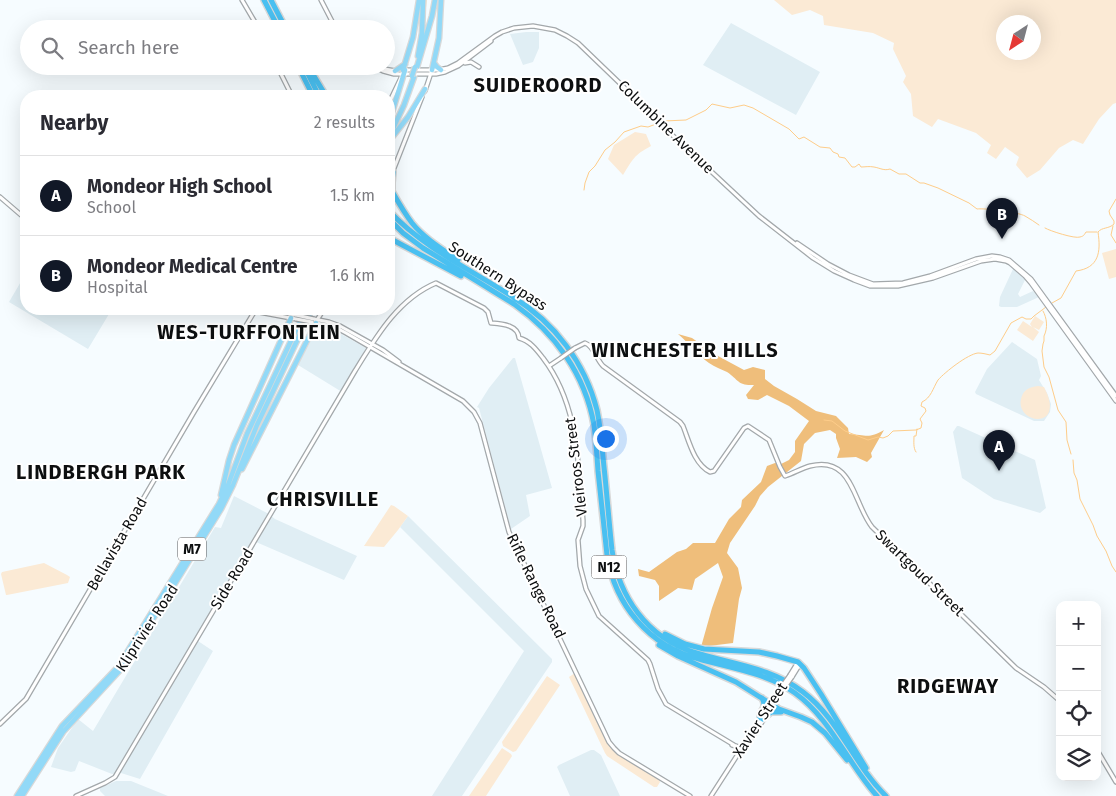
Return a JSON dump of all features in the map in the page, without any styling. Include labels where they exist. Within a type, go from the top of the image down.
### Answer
[{"type":"highway","points":[[264,0],[274,20]]},
{"type":"highway","points":[[271,0],[281,20]]},
{"type":"highway","points":[[300,75],[309,90]]},
{"type":"highway","points":[[310,75],[317,90]]},
{"type":"highway","points":[[312,75],[322,90]]},
{"type":"highway","points":[[395,197],[406,216],[422,233],[493,285]]},
{"type":"highway","name":"Southern Bypass","points":[[395,217],[427,245],[531,309],[549,325],[570,351],[586,379],[595,403],[600,428],[615,568],[625,595],[645,622],[659,634],[683,648],[769,673],[796,686],[824,712],[868,776],[888,796]]},
{"type":"highway","name":"Southern Bypass","points":[[395,225],[423,248],[514,304],[541,326],[562,350],[579,378],[589,405],[594,425],[606,555],[616,589],[632,614],[651,634],[675,650],[692,657],[764,677],[783,685],[794,693],[818,714],[877,796]]},
{"type":"highway","points":[[395,241],[482,285]]},
{"type":"highway","points":[[632,614],[637,625],[666,650],[732,680],[779,709],[809,720],[822,730],[865,781]]},
{"type":"highway","points":[[645,622],[674,639],[699,648],[760,652],[799,663],[821,694],[871,775],[888,796]]},
{"type":"highway","points":[[761,698],[764,705],[760,716],[761,719]]},
{"type":"highway","points":[[761,719],[774,711],[796,715]]},
{"type":"main road","points":[[395,102],[414,31],[418,0]]},
{"type":"main road","points":[[417,68],[423,0]]},
{"type":"main road","points":[[395,118],[417,68],[435,0]]},
{"type":"main road","points":[[432,72],[440,34],[441,0]]},
{"type":"main road","points":[[395,71],[406,63]]},
{"type":"main road","points":[[434,63],[441,70]]},
{"type":"main road","points":[[395,124],[404,105],[413,76]]},
{"type":"main road","points":[[395,134],[408,118],[425,89]]},
{"type":"main road","name":"Kliprivier Road","points":[[17,796],[62,726],[118,667],[219,504],[226,491],[247,434],[303,315]]},
{"type":"main road","name":"Kliprivier Road","points":[[22,796],[63,732],[123,667],[221,509],[233,485],[257,425],[309,315]]},
{"type":"main road","points":[[219,504],[234,445],[287,326],[294,317]]},
{"type":"main road","points":[[233,485],[315,321]]},
{"type":"street","points":[[244,0],[254,20]]},
{"type":"street","points":[[321,0],[331,20]]},
{"type":"street","name":"Columbine Avenue","points":[[404,72],[413,76],[448,68],[502,32],[520,27],[536,26],[558,31],[574,40],[759,216],[820,262],[873,284],[903,283],[954,269],[985,257],[1007,259],[1015,264],[1028,275],[1115,398]]},
{"type":"street","name":"Columbine Avenue","points":[[404,72],[417,68],[432,72],[445,72],[454,69],[504,32]]},
{"type":"street","points":[[462,64],[469,62],[479,67]]},
{"type":"street","points":[[395,72],[404,72],[395,91]]},
{"type":"street","points":[[395,167],[432,72]]},
{"type":"street","points":[[395,74],[398,78],[398,85]]},
{"type":"street","points":[[282,75],[289,90]]},
{"type":"street","points":[[0,197],[20,214]]},
{"type":"street","name":"Side Road","points":[[395,314],[420,290],[436,283],[484,308],[488,312],[491,323]]},
{"type":"street","name":"Bellavista Road","points":[[0,724],[26,699],[252,315]]},
{"type":"street","points":[[278,315],[294,317]]},
{"type":"street","points":[[286,315],[315,321],[320,315]]},
{"type":"street","points":[[323,315],[325,321]]},
{"type":"street","name":"Side Road","points":[[76,796],[115,777],[371,345],[384,325],[394,315]]},
{"type":"street","points":[[282,316],[286,318],[287,326]]},
{"type":"street","name":"Rifle Range Road","points":[[315,321],[325,321],[340,326],[360,339]]},
{"type":"street","name":"Rifle Range Road","points":[[315,321],[335,327],[371,345],[404,367],[463,401],[478,417],[511,535],[611,744],[619,753],[690,796]]},
{"type":"street","name":"Vleiroos Street","points":[[491,323],[510,326],[533,346],[549,366],[563,393],[573,426],[583,523],[578,540],[580,566],[584,582],[600,617],[648,660],[666,704],[742,750]]},
{"type":"street","name":"Swartgoud Street","points":[[549,366],[585,343],[590,346],[598,362],[680,422],[696,457],[710,472],[714,470],[744,428],[748,426],[769,440],[785,476],[809,466],[818,465],[832,466],[841,470],[848,478],[872,527],[1016,668],[1056,698]]},
{"type":"street","name":"Xavier Street","points":[[742,750],[799,663]]},
{"type":"street","name":"Xavier Street","points":[[712,796],[761,719]]},
{"type":"street","points":[[732,745],[740,746],[745,743]]},
{"type":"street","points":[[1101,757],[1116,782]]},
{"type":"shaded area","points":[[774,0],[1116,0],[1116,103],[1099,119],[1083,144],[1073,140],[1059,148],[1040,170],[1027,178],[1016,165],[1019,157],[1005,147],[996,159],[987,153],[991,145],[976,133],[938,119],[932,127],[913,116],[911,94],[903,82],[906,76],[893,49],[894,43],[873,33],[824,25],[823,16],[810,10],[792,15]]},
{"type":"shaded area","points":[[731,23],[820,72],[796,115],[703,65]]},
{"type":"shaded area","points":[[539,32],[539,48],[533,62],[523,65],[510,34]]},
{"type":"shaded area","points":[[635,132],[646,134],[651,146],[634,158],[623,175],[608,159],[614,145]]},
{"type":"shaded area","points":[[1116,249],[1116,277],[1109,279],[1102,253]]},
{"type":"shaded area","points":[[1013,269],[1025,280],[1018,294],[1020,297],[1033,291],[1039,297],[1017,307],[1001,307],[999,306],[1000,297]]},
{"type":"shaded area","points":[[20,283],[20,309],[9,302]]},
{"type":"shaded area","points":[[31,315],[108,315],[88,349]]},
{"type":"shaded area","points":[[1035,316],[1044,322],[1039,330],[1033,327],[1039,332],[1033,341],[1017,330],[1023,321],[1032,327],[1030,324]]},
{"type":"shaded area","points":[[320,329],[332,330],[366,348],[342,392],[298,365],[316,331]]},
{"type":"shaded area","points":[[678,334],[692,338],[718,356],[744,370],[753,367],[765,370],[765,379],[774,386],[816,411],[836,416],[848,428],[849,434],[864,436],[884,430],[871,453],[872,457],[867,462],[856,457],[837,458],[840,449],[836,434],[830,430],[815,433],[804,444],[801,461],[768,487],[760,496],[730,543],[727,553],[738,568],[742,588],[733,643],[701,647],[723,577],[718,563],[695,579],[692,590],[678,588],[659,601],[659,586],[655,580],[639,576],[638,569],[649,572],[693,543],[715,543],[729,519],[741,507],[742,500],[761,482],[767,466],[775,463],[781,464],[789,460],[795,452],[795,441],[809,421],[789,406],[767,395],[758,400],[748,399],[746,395],[754,385],[742,383],[727,372],[709,363]]},
{"type":"shaded area","points":[[1012,342],[1037,359],[1041,376],[1039,380],[1051,404],[1050,412],[1044,421],[1034,421],[975,392],[987,369]]},
{"type":"shaded area","points":[[513,358],[515,358],[552,488],[526,495],[530,516],[511,529],[479,408],[477,407],[489,388]]},
{"type":"shaded area","points":[[1038,386],[1044,387],[1049,401],[1049,411],[1045,417],[1039,419],[1025,414],[1021,407],[1021,399],[1025,391]]},
{"type":"shaded area","points":[[957,426],[1035,460],[1046,508],[1040,513],[994,499],[962,478],[953,432]]},
{"type":"shaded area","points":[[234,496],[275,519],[357,556],[344,580],[256,542],[198,641],[213,651],[140,779],[121,773],[112,774],[79,761],[75,771],[71,772],[51,767],[58,748],[78,719],[93,731],[215,527],[221,528]]},
{"type":"shaded area","points":[[391,505],[408,516],[384,547],[364,546]]},
{"type":"shaded area","points":[[408,516],[552,659],[552,662],[462,796],[432,796],[524,651],[400,527]]},
{"type":"shaded area","points":[[44,563],[70,577],[68,583],[6,595],[2,572]]},
{"type":"shaded area","points":[[575,673],[611,748],[659,779],[660,782],[657,787],[654,787],[607,756],[569,677]]},
{"type":"shaded area","points":[[547,676],[560,685],[516,751],[513,752],[503,746],[502,742]]},
{"type":"shaded area","points":[[502,748],[512,756],[486,796],[469,796]]},
{"type":"shaded area","points":[[591,750],[601,755],[620,796],[570,796],[557,767]]},
{"type":"shaded area","points":[[116,781],[131,781],[168,796],[105,796],[100,791],[100,788]]},
{"type":"waterway","points":[[424,32],[426,0]]},
{"type":"waterway","points":[[584,190],[589,172],[605,150],[624,132],[641,126],[648,127],[664,121],[686,120],[706,110],[712,104],[730,108],[744,105],[753,108],[789,129],[799,139],[804,137],[820,147],[830,148],[839,157],[845,158],[852,167],[859,164],[861,167],[890,169],[899,174],[906,174],[920,183],[938,188],[977,209],[1025,216],[1039,225]]},
{"type":"waterway","points":[[1052,303],[1061,298],[1076,271],[1094,263],[1099,246],[1098,232],[1114,224],[1109,211],[1116,199]]},
{"type":"waterway","points":[[1113,226],[1111,235],[1116,243]]},
{"type":"waterway","points":[[1045,228],[1077,237],[1083,236],[1086,232],[1097,232]]},
{"type":"waterway","points":[[824,420],[832,421],[845,431],[868,440],[878,437],[883,438],[893,431],[921,428],[922,423],[920,419],[926,411],[921,406],[922,402],[930,395],[941,377],[957,364],[974,354],[990,355],[995,351],[1011,323],[1022,317],[1031,319],[1046,307]]},
{"type":"waterway","points":[[1043,311],[1046,323],[1042,351],[1044,367],[1049,377],[1058,410],[1066,422],[1067,440],[1071,454]]},
{"type":"waterway","points":[[916,452],[914,436],[916,436],[917,429]]},
{"type":"waterway","points":[[1073,460],[1080,499],[1116,572]]},
{"type":"place","name":"Mondeor Medical Centre","points":[[1002,239]]},
{"type":"place","name":"Mondeor High School","points":[[999,471]]},
{"type":"district","name":"SUIDEROORD","points":[[538,85]]},
{"type":"district","name":"WES-TURFFONTEIN","points":[[249,332]]},
{"type":"district","name":"WINCHESTER HILLS","points":[[685,350]]},
{"type":"district","name":"LINDBERGH PARK","points":[[101,472]]},
{"type":"district","name":"CHRISVILLE","points":[[323,499]]},
{"type":"district","name":"RIDGEWAY","points":[[948,686]]}]
